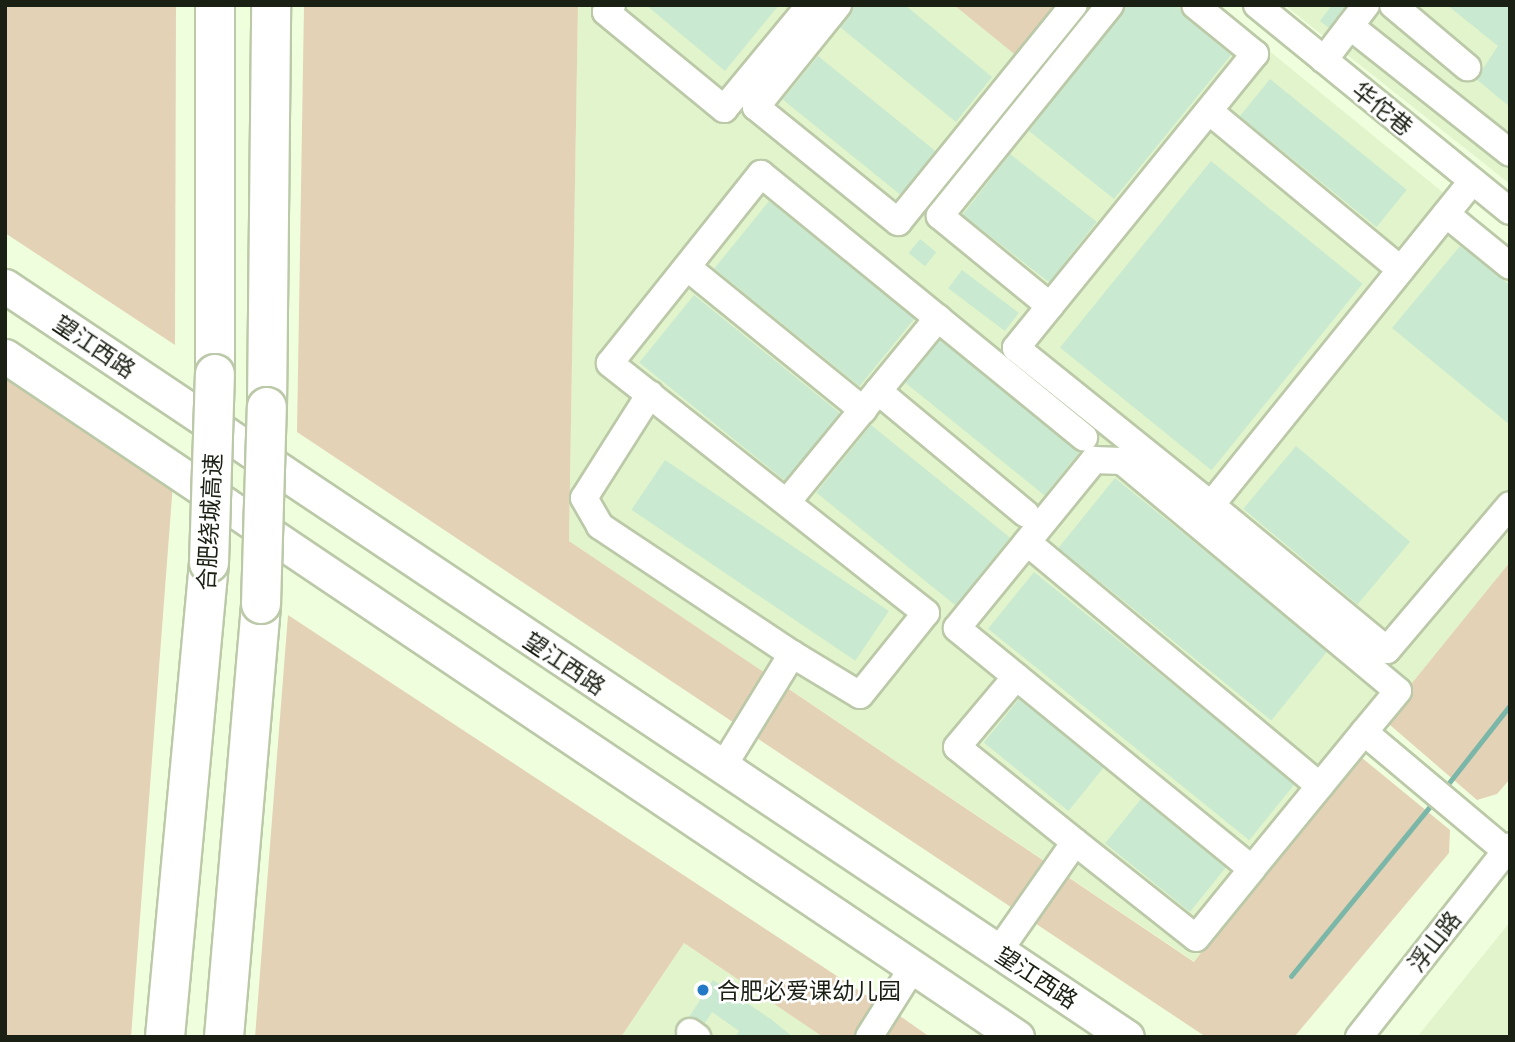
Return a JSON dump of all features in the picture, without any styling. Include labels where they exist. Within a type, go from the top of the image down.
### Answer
[{"type":"highway","name":"合肥绕城高速","points":[[165,1037],[209,563],[215,374],[215,5]]},
{"type":"highway","points":[[224,1037],[261,604],[267,407],[271,5]]},
{"type":"main road","name":"望江西路","points":[[5,286],[1127,1037]]},
{"type":"main road","points":[[5,356],[1017,1037]]},
{"type":"street","points":[[612,5],[606,12],[724,109],[810,5]]},
{"type":"street","points":[[838,5],[756,107],[898,222],[1074,5]]},
{"type":"street","points":[[1050,306],[940,216],[1110,5]]},
{"type":"street","points":[[1195,5],[1255,54],[1016,348],[1387,650],[1510,505]]},
{"type":"street","name":"华佗巷","points":[[1256,5],[1286,14],[1324,60],[1510,211]]},
{"type":"street","points":[[1393,5],[1467,67]]},
{"type":"street","points":[[1324,60],[1358,16],[1510,153]]},
{"type":"street","points":[[1209,111],[1401,270]]},
{"type":"street","points":[[650,394],[584,498],[600,526],[792,654],[860,695],[926,613],[787,502],[650,394],[610,363],[761,174],[1084,437]]},
{"type":"street","points":[[1211,505],[1472,181]]},
{"type":"street","points":[[1446,214],[1510,266]]},
{"type":"street","points":[[687,267],[1026,514]]},
{"type":"street","points":[[787,502],[938,318]]},
{"type":"street","points":[[1016,677],[957,747],[1196,938],[1398,691],[1122,461],[1094,460],[957,628],[1252,869]]},
{"type":"street","points":[[1027,542],[1320,786]]},
{"type":"street","points":[[722,768],[792,654]]},
{"type":"street","points":[[1364,732],[1412,774],[1508,848]]},
{"type":"street","points":[[998,952],[1075,842]]},
{"type":"street","name":"浮山路","points":[[1359,1037],[1508,848]]},
{"type":"street","points":[[869,1037],[913,967]]},
{"type":"shaded area","points":[[5,5],[176,5],[175,345],[5,233]]},
{"type":"shaded area","points":[[304,5],[578,5],[569,541],[1194,962],[1356,753],[1450,830],[1449,853],[1295,1036],[1206,1037],[297,432]]},
{"type":"shaded area","points":[[578,5],[1213,5],[1510,247],[1510,562],[1195,962],[569,541]]},
{"type":"shaded area","points":[[954,5],[1060,5],[1018,57]]},
{"type":"shaded area","points":[[1285,5],[1510,5],[1510,184],[1302,19]]},
{"type":"shaded area","points":[[5,356],[174,470],[131,1037],[5,1037]]},
{"type":"shaded area","points":[[1510,562],[1510,779],[1497,794],[1477,800],[1383,719]]},
{"type":"shaded area","points":[[288,615],[878,1003],[855,1037],[823,1037],[684,943],[621,1037],[255,1037]]},
{"type":"shaded area","points":[[1510,922],[1510,1037],[1417,1037]]},
{"type":"shaded area","name":"合肥必爱课幼儿园","points":[[684,943],[823,1037],[621,1037]]},
{"type":"shaded area","points":[[900,1016],[930,1037],[887,1037]]},
{"type":"building","points":[[646,5],[779,5],[725,71]]},
{"type":"building","points":[[853,5],[905,5],[992,77],[956,122],[840,27]]},
{"type":"building","points":[[1125,5],[1177,5],[1185,17],[1231,55],[1114,199],[1029,131]]},
{"type":"building","points":[[1332,5],[1346,5],[1329,28],[1320,21]]},
{"type":"building","points":[[1447,5],[1510,5],[1510,107],[1476,79],[1498,46]]},
{"type":"building","points":[[818,56],[935,151],[900,195],[783,100]]},
{"type":"building","points":[[1270,79],[1407,190],[1377,227],[1240,116]]},
{"type":"building","points":[[1010,154],[1097,222],[1049,282],[963,215]]},
{"type":"building","points":[[1211,161],[1363,284],[1212,470],[1060,348]]},
{"type":"building","points":[[769,201],[914,319],[860,386],[714,269]]},
{"type":"building","points":[[920,239],[936,252],[925,266],[909,253]]},
{"type":"building","points":[[1460,246],[1510,285],[1510,425],[1392,328]]},
{"type":"building","points":[[962,270],[1019,313],[1005,331],[948,288]]},
{"type":"building","points":[[694,295],[840,413],[785,481],[639,363]]},
{"type":"building","points":[[940,340],[1079,453],[1044,495],[905,383]]},
{"type":"building","points":[[871,425],[1010,538],[955,605],[816,493]]},
{"type":"building","points":[[1296,446],[1410,542],[1357,605],[1243,509]]},
{"type":"building","points":[[665,460],[889,611],[855,661],[631,510]]},
{"type":"building","points":[[1115,478],[1328,650],[1271,720],[1058,548]]},
{"type":"building","points":[[1034,572],[1295,783],[1249,840],[988,629]]},
{"type":"building","points":[[1019,699],[1104,768],[1068,811],[984,743]]},
{"type":"building","points":[[1141,799],[1226,868],[1190,912],[1105,843]]},
{"type":"building","points":[[713,980],[793,1037],[735,1037],[739,1031],[712,1012],[705,1023],[689,1017]]},
{"type":"waterway","points":[[1444,789],[1510,705]]},
{"type":"waterway","points":[[1291,976],[1435,800]]},
{"type":"place","name":"合肥必爱课幼儿园","points":[[703,990]]}]
